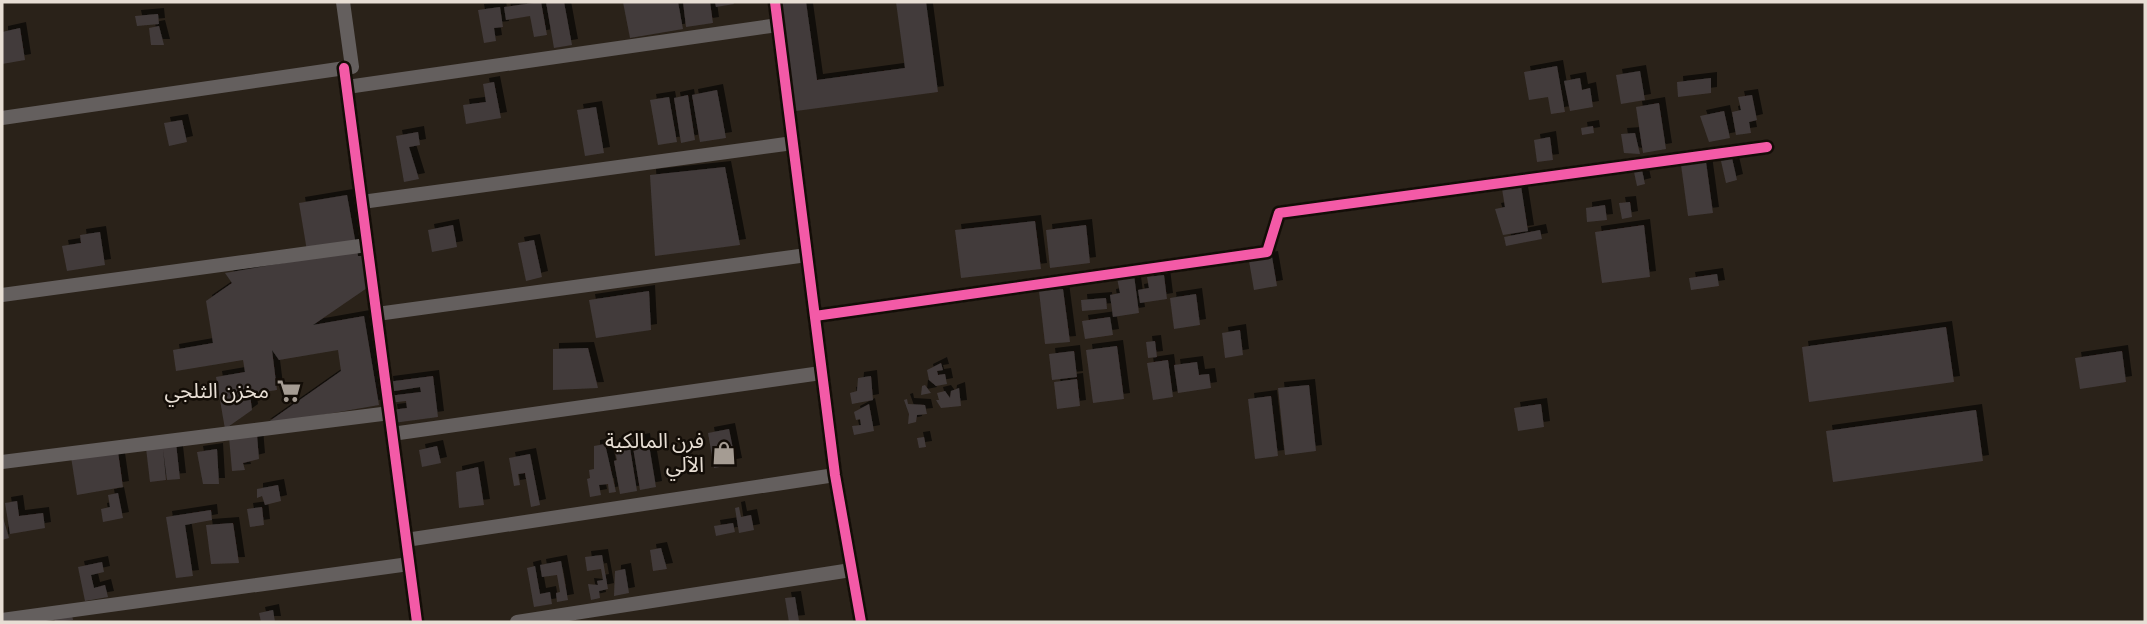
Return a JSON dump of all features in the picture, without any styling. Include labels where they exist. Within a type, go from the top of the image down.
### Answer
[{"type":"street","points":[[2,118],[352,67],[343,2]]},
{"type":"street","points":[[775,2],[835,475],[861,622]]},
{"type":"street","points":[[347,87],[778,25]]},
{"type":"street","points":[[344,68],[417,622]]},
{"type":"street","points":[[362,202],[793,142]]},
{"type":"street","points":[[815,316],[1267,252],[1279,213],[1767,147]]},
{"type":"street","points":[[2,295],[368,245]]},
{"type":"street","points":[[377,314],[807,255]]},
{"type":"street","points":[[392,434],[821,373]]},
{"type":"street","points":[[2,462],[390,414]]},
{"type":"street","points":[[406,540],[835,475]]},
{"type":"street","points":[[2,620],[410,564]]},
{"type":"street","points":[[517,622],[850,570]]},
{"type":"building","points":[[541,2],[547,35],[534,37],[530,16],[506,20],[504,7]]},
{"type":"building","points":[[546,2],[564,2],[572,45],[554,48]]},
{"type":"building","points":[[623,2],[678,2],[683,29],[630,38]]},
{"type":"building","points":[[683,2],[710,2],[713,23],[686,27]]},
{"type":"building","points":[[715,2],[733,2],[734,4],[716,7]]},
{"type":"building","points":[[781,2],[806,2],[817,80],[905,68],[896,2],[926,2],[938,92],[796,111]]},
{"type":"building","points":[[500,7],[503,27],[494,28],[496,41],[484,43],[478,10]]},
{"type":"building","points":[[158,14],[159,24],[137,26],[135,16]]},
{"type":"building","points":[[159,26],[164,45],[151,45],[149,28]]},
{"type":"building","points":[[20,28],[25,60],[2,64],[2,32]]},
{"type":"building","points":[[1557,66],[1565,112],[1551,114],[1548,97],[1529,100],[1524,72]]},
{"type":"building","points":[[1640,71],[1645,100],[1621,104],[1616,75]]},
{"type":"building","points":[[1580,78],[1582,90],[1590,88],[1593,107],[1570,111],[1564,81]]},
{"type":"building","points":[[1711,78],[1711,93],[1678,97],[1677,82]]},
{"type":"building","points":[[494,82],[501,118],[466,124],[463,105],[486,102],[483,84]]},
{"type":"building","points":[[717,90],[726,138],[700,142],[692,95]]},
{"type":"building","points":[[688,95],[695,140],[681,143],[674,98]]},
{"type":"building","points":[[1752,95],[1757,120],[1749,122],[1751,133],[1736,135],[1732,112],[1741,110],[1738,97]]},
{"type":"building","points":[[669,97],[677,142],[658,145],[650,100]]},
{"type":"building","points":[[1659,103],[1666,149],[1643,153],[1636,107]]},
{"type":"building","points":[[596,107],[604,153],[585,156],[577,110]]},
{"type":"building","points":[[1724,111],[1730,138],[1709,142],[1700,116]]},
{"type":"building","points":[[182,120],[187,142],[169,146],[164,123]]},
{"type":"building","points":[[1593,126],[1594,133],[1582,135],[1581,128]]},
{"type":"building","points":[[418,132],[420,145],[409,147],[419,179],[404,182],[396,136]]},
{"type":"building","points":[[1635,133],[1640,154],[1624,153],[1621,134]]},
{"type":"building","points":[[1550,137],[1553,160],[1537,162],[1534,140]]},
{"type":"building","points":[[1732,158],[1737,180],[1726,183],[1721,161]]},
{"type":"building","points":[[1706,162],[1713,213],[1688,216],[1681,165]]},
{"type":"building","points":[[725,167],[740,245],[655,256],[650,175]]},
{"type":"building","points":[[1642,170],[1645,184],[1637,186],[1634,172]]},
{"type":"building","points":[[1521,186],[1528,231],[1503,235],[1495,209],[1505,207],[1502,189]]},
{"type":"building","points":[[347,195],[367,288],[313,325],[364,316],[379,405],[264,425],[341,371],[338,350],[279,360],[272,350],[277,390],[250,394],[252,410],[225,429],[216,377],[245,372],[243,360],[176,371],[173,350],[213,343],[206,301],[232,283],[225,273],[337,254],[307,251],[299,203]]},
{"type":"building","points":[[1630,202],[1632,217],[1622,219],[1619,203]]},
{"type":"building","points":[[1605,205],[1607,220],[1587,222],[1586,208]]},
{"type":"building","points":[[1035,221],[1041,269],[961,278],[955,230]]},
{"type":"building","points":[[453,225],[457,247],[432,252],[428,230]]},
{"type":"building","points":[[1086,225],[1090,263],[1050,268],[1046,230]]},
{"type":"building","points":[[1644,225],[1650,277],[1602,283],[1595,232]]},
{"type":"building","points":[[1540,230],[1542,239],[1506,246],[1504,237]]},
{"type":"building","points":[[100,232],[105,265],[67,271],[62,246],[81,243],[80,235]]},
{"type":"building","points":[[534,240],[542,277],[526,281],[518,243]]},
{"type":"building","points":[[1272,257],[1277,286],[1254,290],[1249,261]]},
{"type":"building","points":[[1717,274],[1719,286],[1691,290],[1689,278]]},
{"type":"building","points":[[1134,275],[1139,313],[1113,317],[1110,295],[1120,293],[1117,278]]},
{"type":"building","points":[[1164,275],[1167,299],[1140,303],[1138,290],[1149,288],[1147,277]]},
{"type":"building","points":[[1063,289],[1070,342],[1045,344],[1039,291]]},
{"type":"building","points":[[649,291],[651,330],[596,338],[589,300]]},
{"type":"building","points":[[1196,294],[1200,325],[1174,329],[1170,298]]},
{"type":"building","points":[[1106,298],[1107,309],[1082,311],[1081,300]]},
{"type":"building","points":[[1110,317],[1113,335],[1085,339],[1082,321]]},
{"type":"building","points":[[1946,327],[1954,382],[1809,402],[1802,347]]},
{"type":"building","points":[[1240,330],[1243,355],[1225,358],[1222,333]]},
{"type":"building","points":[[1155,341],[1157,357],[1148,358],[1146,342]]},
{"type":"building","points":[[1117,346],[1124,399],[1093,403],[1086,350]]},
{"type":"building","points":[[588,348],[598,388],[553,390],[553,349]]},
{"type":"building","points":[[1074,351],[1077,377],[1052,380],[1049,354]]},
{"type":"building","points":[[2122,351],[2126,382],[2080,389],[2075,358]]},
{"type":"building","points":[[1168,360],[1173,397],[1153,400],[1147,363]]},
{"type":"building","points":[[1197,362],[1199,375],[1209,374],[1211,388],[1178,393],[1174,365]]},
{"type":"building","points":[[941,363],[943,370],[937,371],[938,375],[945,374],[947,384],[936,386],[929,380],[927,370]]},
{"type":"building","points":[[433,376],[438,417],[393,423],[391,410],[407,408],[406,401],[389,403],[388,396],[421,392],[420,387],[388,392],[387,382]]},
{"type":"building","points":[[871,376],[873,400],[852,404],[850,393],[857,391],[858,378]]},
{"type":"building","points":[[1077,379],[1080,406],[1057,409],[1054,382]]},
{"type":"building","points":[[925,385],[931,393],[921,395],[922,386]]},
{"type":"building","points":[[1309,385],[1316,451],[1285,455],[1278,388]]},
{"type":"building","points":[[959,388],[961,406],[941,408],[936,400],[939,400],[937,393],[945,391],[950,398],[951,391]]},
{"type":"building","points":[[1271,396],[1278,456],[1255,459],[1248,399]]},
{"type":"building","points":[[907,399],[908,404],[925,405],[927,414],[917,415],[916,422],[908,424],[909,414],[904,400]]},
{"type":"building","points":[[869,404],[874,431],[854,435],[852,426],[861,425],[854,412]]},
{"type":"building","points":[[1541,404],[1544,427],[1518,431],[1514,408]]},
{"type":"building","points":[[1976,410],[1983,461],[1833,482],[1826,431]]},
{"type":"building","points":[[729,429],[736,464],[714,468],[708,433]]},
{"type":"building","points":[[257,435],[259,459],[243,463],[245,470],[232,471],[229,437]]},
{"type":"building","points":[[924,437],[926,447],[919,448],[917,438]]},
{"type":"building","points":[[644,439],[645,446],[649,445],[656,487],[640,490],[632,441]]},
{"type":"building","points":[[176,443],[180,479],[167,480],[163,449],[166,480],[150,482],[146,448]]},
{"type":"building","points":[[621,443],[622,449],[630,448],[637,491],[620,494],[613,444]]},
{"type":"building","points":[[605,444],[616,492],[609,493],[608,484],[599,485],[601,495],[590,497],[587,479],[590,478],[589,470],[594,469],[594,446]]},
{"type":"building","points":[[437,446],[441,463],[422,467],[419,450]]},
{"type":"building","points":[[217,449],[219,484],[203,484],[197,452]]},
{"type":"building","points":[[118,452],[123,487],[77,495],[71,457]]},
{"type":"building","points":[[530,454],[540,505],[531,507],[525,473],[518,474],[520,485],[514,486],[509,458]]},
{"type":"building","points":[[478,467],[484,505],[459,508],[456,472]]},
{"type":"building","points":[[278,485],[281,501],[265,505],[262,496],[257,498],[257,489]]},
{"type":"building","points":[[118,493],[123,518],[103,522],[101,509],[110,507],[108,495]]},
{"type":"building","points":[[17,501],[19,516],[43,513],[45,528],[10,534],[5,503]]},
{"type":"building","points":[[262,507],[264,525],[250,527],[247,509]]},
{"type":"building","points":[[739,507],[741,517],[751,515],[754,530],[739,533],[735,508]]},
{"type":"building","points":[[211,510],[212,520],[185,525],[193,576],[176,578],[166,517]]},
{"type":"building","points":[[2,514],[9,538],[2,540]]},
{"type":"building","points":[[233,523],[239,563],[211,564],[206,525]]},
{"type":"building","points":[[733,523],[735,532],[716,536],[714,526]]},
{"type":"building","points":[[661,548],[667,569],[653,571],[650,550]]},
{"type":"building","points":[[602,555],[608,589],[599,591],[600,598],[591,600],[588,584],[598,585],[597,581],[603,580],[601,569],[587,571],[585,557]]},
{"type":"building","points":[[561,561],[568,600],[557,602],[556,593],[560,592],[557,575],[542,577],[540,565]]},
{"type":"building","points":[[102,562],[104,572],[91,575],[94,588],[105,585],[108,597],[85,601],[78,567]]},
{"type":"building","points":[[535,566],[540,594],[550,592],[552,604],[534,607],[527,568]]},
{"type":"building","points":[[625,569],[629,593],[614,596],[615,571]]},
{"type":"building","points":[[795,597],[799,621],[789,622],[785,598]]},
{"type":"building","points":[[273,610],[275,622],[261,622],[259,613]]},
{"type":"building","points":[[72,615],[73,620],[55,622],[54,618]]},
{"type":"cycle path","points":[[775,2],[835,475],[861,622]]},
{"type":"cycle path","points":[[344,68],[417,622]]},
{"type":"cycle path","points":[[815,316],[1267,252],[1279,213],[1767,147]]},
{"type":"place","name":"مخزن الثلجي","points":[[289,391]]},
{"type":"place","name":"فرن المالكية الآلي","points":[[724,453]]}]
